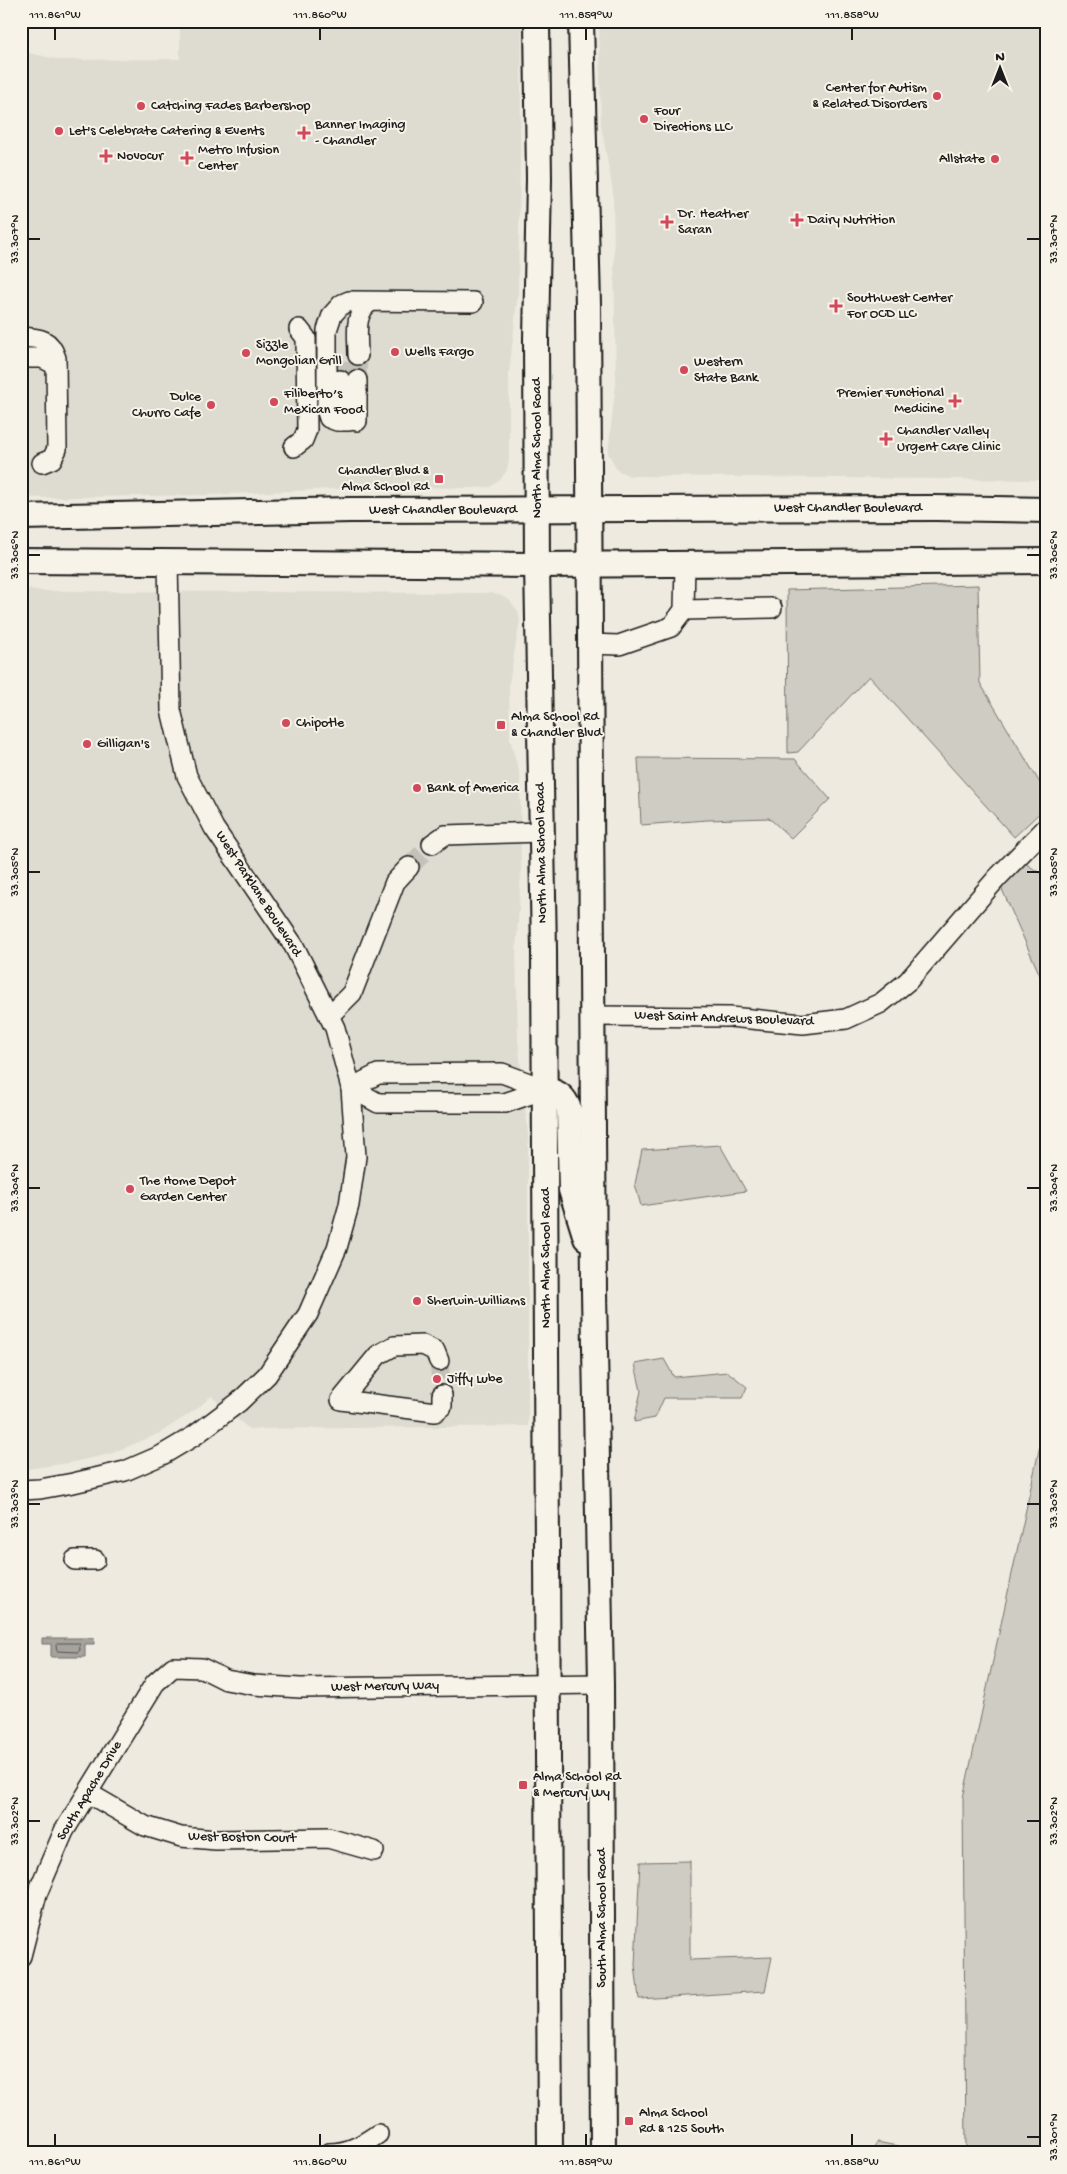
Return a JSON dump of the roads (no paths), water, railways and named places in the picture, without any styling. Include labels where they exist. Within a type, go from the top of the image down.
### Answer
[{"type":"main road","name":"North Alma School Road","points":[[537,21],[539,171],[536,340],[537,565],[545,1089],[546,1685]]},
{"type":"main road","points":[[581,21],[588,305],[588,565],[594,1263],[601,1684]]},
{"type":"main road","name":"West Chandler Boulevard","points":[[21,517],[350,510],[936,508],[1046,510]]},
{"type":"main road","points":[[21,561],[537,565],[1046,561]]},
{"type":"main road","points":[[545,1089],[560,1093],[568,1109],[571,1190],[594,1263]]},
{"type":"main road","name":"South Alma School Road","points":[[601,1684],[603,2153]]},
{"type":"main road","points":[[546,1685],[550,2153]]},
{"type":"street","points":[[349,380],[349,421],[329,418],[327,412],[327,330],[332,315],[342,304],[360,302],[474,302]]},
{"type":"street","points":[[349,355],[358,317],[364,306],[360,302]]},
{"type":"street","points":[[294,447],[304,440],[307,430],[306,338],[299,329]]},
{"type":"street","points":[[21,338],[35,338],[53,347],[55,359],[57,450],[52,459],[42,463]]},
{"type":"street","points":[[21,347],[55,359]]},
{"type":"street","points":[[21,358],[55,359]]},
{"type":"street","name":"West Parklane Boulevard","points":[[21,1490],[40,1489],[125,1471],[162,1455],[194,1436],[231,1408],[266,1375],[308,1314],[337,1248],[349,1205],[356,1158],[351,1088],[335,1028],[294,946],[214,828],[187,776],[171,710],[168,563]]},
{"type":"street","points":[[589,644],[619,645],[671,627],[684,610],[685,564]]},
{"type":"street","points":[[684,610],[772,608]]},
{"type":"street","name":"West Saint Andrews Boulevard","points":[[592,1016],[746,1019],[803,1024],[846,1019],[881,1003],[908,981],[997,878],[1046,828]]},
{"type":"street","points":[[432,844],[445,835],[541,832]]},
{"type":"street","points":[[329,1016],[352,993],[395,882],[409,867]]},
{"type":"street","points":[[351,1088],[378,1074],[502,1073],[545,1089]]},
{"type":"street","points":[[351,1088],[378,1103],[504,1103],[545,1089]]},
{"type":"street","points":[[440,1362],[435,1351],[423,1345],[394,1346],[378,1355],[341,1400],[435,1412],[442,1406],[442,1395]]},
{"type":"street","points":[[75,1560],[95,1560]]},
{"type":"street","name":"West Mercury Way","points":[[173,1667],[202,1668],[226,1680],[254,1685],[300,1688],[601,1684]]},
{"type":"street","name":"South Apache Drive","points":[[21,1956],[23,1935],[37,1894],[64,1831],[155,1683],[173,1667]]},
{"type":"street","name":"West Boston Court","points":[[88,1793],[145,1826],[181,1837],[216,1840],[328,1838],[374,1850]]},
{"type":"street","points":[[329,2153],[341,2153],[358,2148],[378,2134]]},
{"type":"water","points":[[42,1638],[94,1638],[94,1644],[85,1644],[85,1657],[51,1657],[51,1644],[42,1644]]},
{"type":"tunnel","points":[[340,355],[340,380]]},
{"type":"tunnel","points":[[357,380],[358,355]]},
{"type":"tunnel","points":[[409,867],[432,844]]},
{"type":"tunnel","points":[[439,1361],[442,1395]]},
{"type":"place","name":"Center for Autism & Related Disorders","points":[[937,96]]},
{"type":"place","name":"Catching Fades Barbershop","points":[[141,106]]},
{"type":"place","name":"Four Directions LLC","points":[[644,119]]},
{"type":"place","name":"Let's Celebrate Catering & Events","points":[[59,131]]},
{"type":"place","name":"Banner Imaging - Chandler","points":[[304,133]]},
{"type":"place","name":"Novocur","points":[[106,156]]},
{"type":"place","name":"Metro Infusion Center","points":[[187,158]]},
{"type":"place","name":"Allstate","points":[[995,159]]},
{"type":"place","name":"Dairy Nutrition","points":[[797,220]]},
{"type":"place","name":"Dr. Heather Saran","points":[[667,222]]},
{"type":"place","name":"Southwest Center For OCD LLC","points":[[836,306]]},
{"type":"place","name":"Wells Fargo","points":[[395,352]]},
{"type":"place","name":"Sizzle Mongolian Grill","points":[[246,353]]},
{"type":"place","name":"Western State Bank","points":[[684,370]]},
{"type":"place","name":"Premier Functional Medicine","points":[[955,401]]},
{"type":"place","name":"Filiberto’s Mexican Food","points":[[274,402]]},
{"type":"place","name":"Dulce Churro Cafe","points":[[211,405]]},
{"type":"place","name":"Chandler Valley Urgent Care Clinic","points":[[886,439]]},
{"type":"place","name":"Chandler Blvd & Alma School Rd","points":[[439,479]]},
{"type":"place","name":"Chipotle","points":[[286,723]]},
{"type":"place","name":"Alma School Rd & Chandler Blvd","points":[[501,725]]},
{"type":"place","name":"Gilligan's","points":[[87,744]]},
{"type":"place","name":"Bank of America","points":[[417,788]]},
{"type":"place","name":"The Home Depot Garden Center","points":[[130,1189]]},
{"type":"place","name":"Sherwin-Williams","points":[[417,1301]]},
{"type":"place","name":"Jiffy Lube","points":[[437,1379]]},
{"type":"place","name":"Alma School Rd & Mercury Wy","points":[[523,1785]]},
{"type":"place","name":"Alma School Rd & 125 South","points":[[629,2121]]}]
